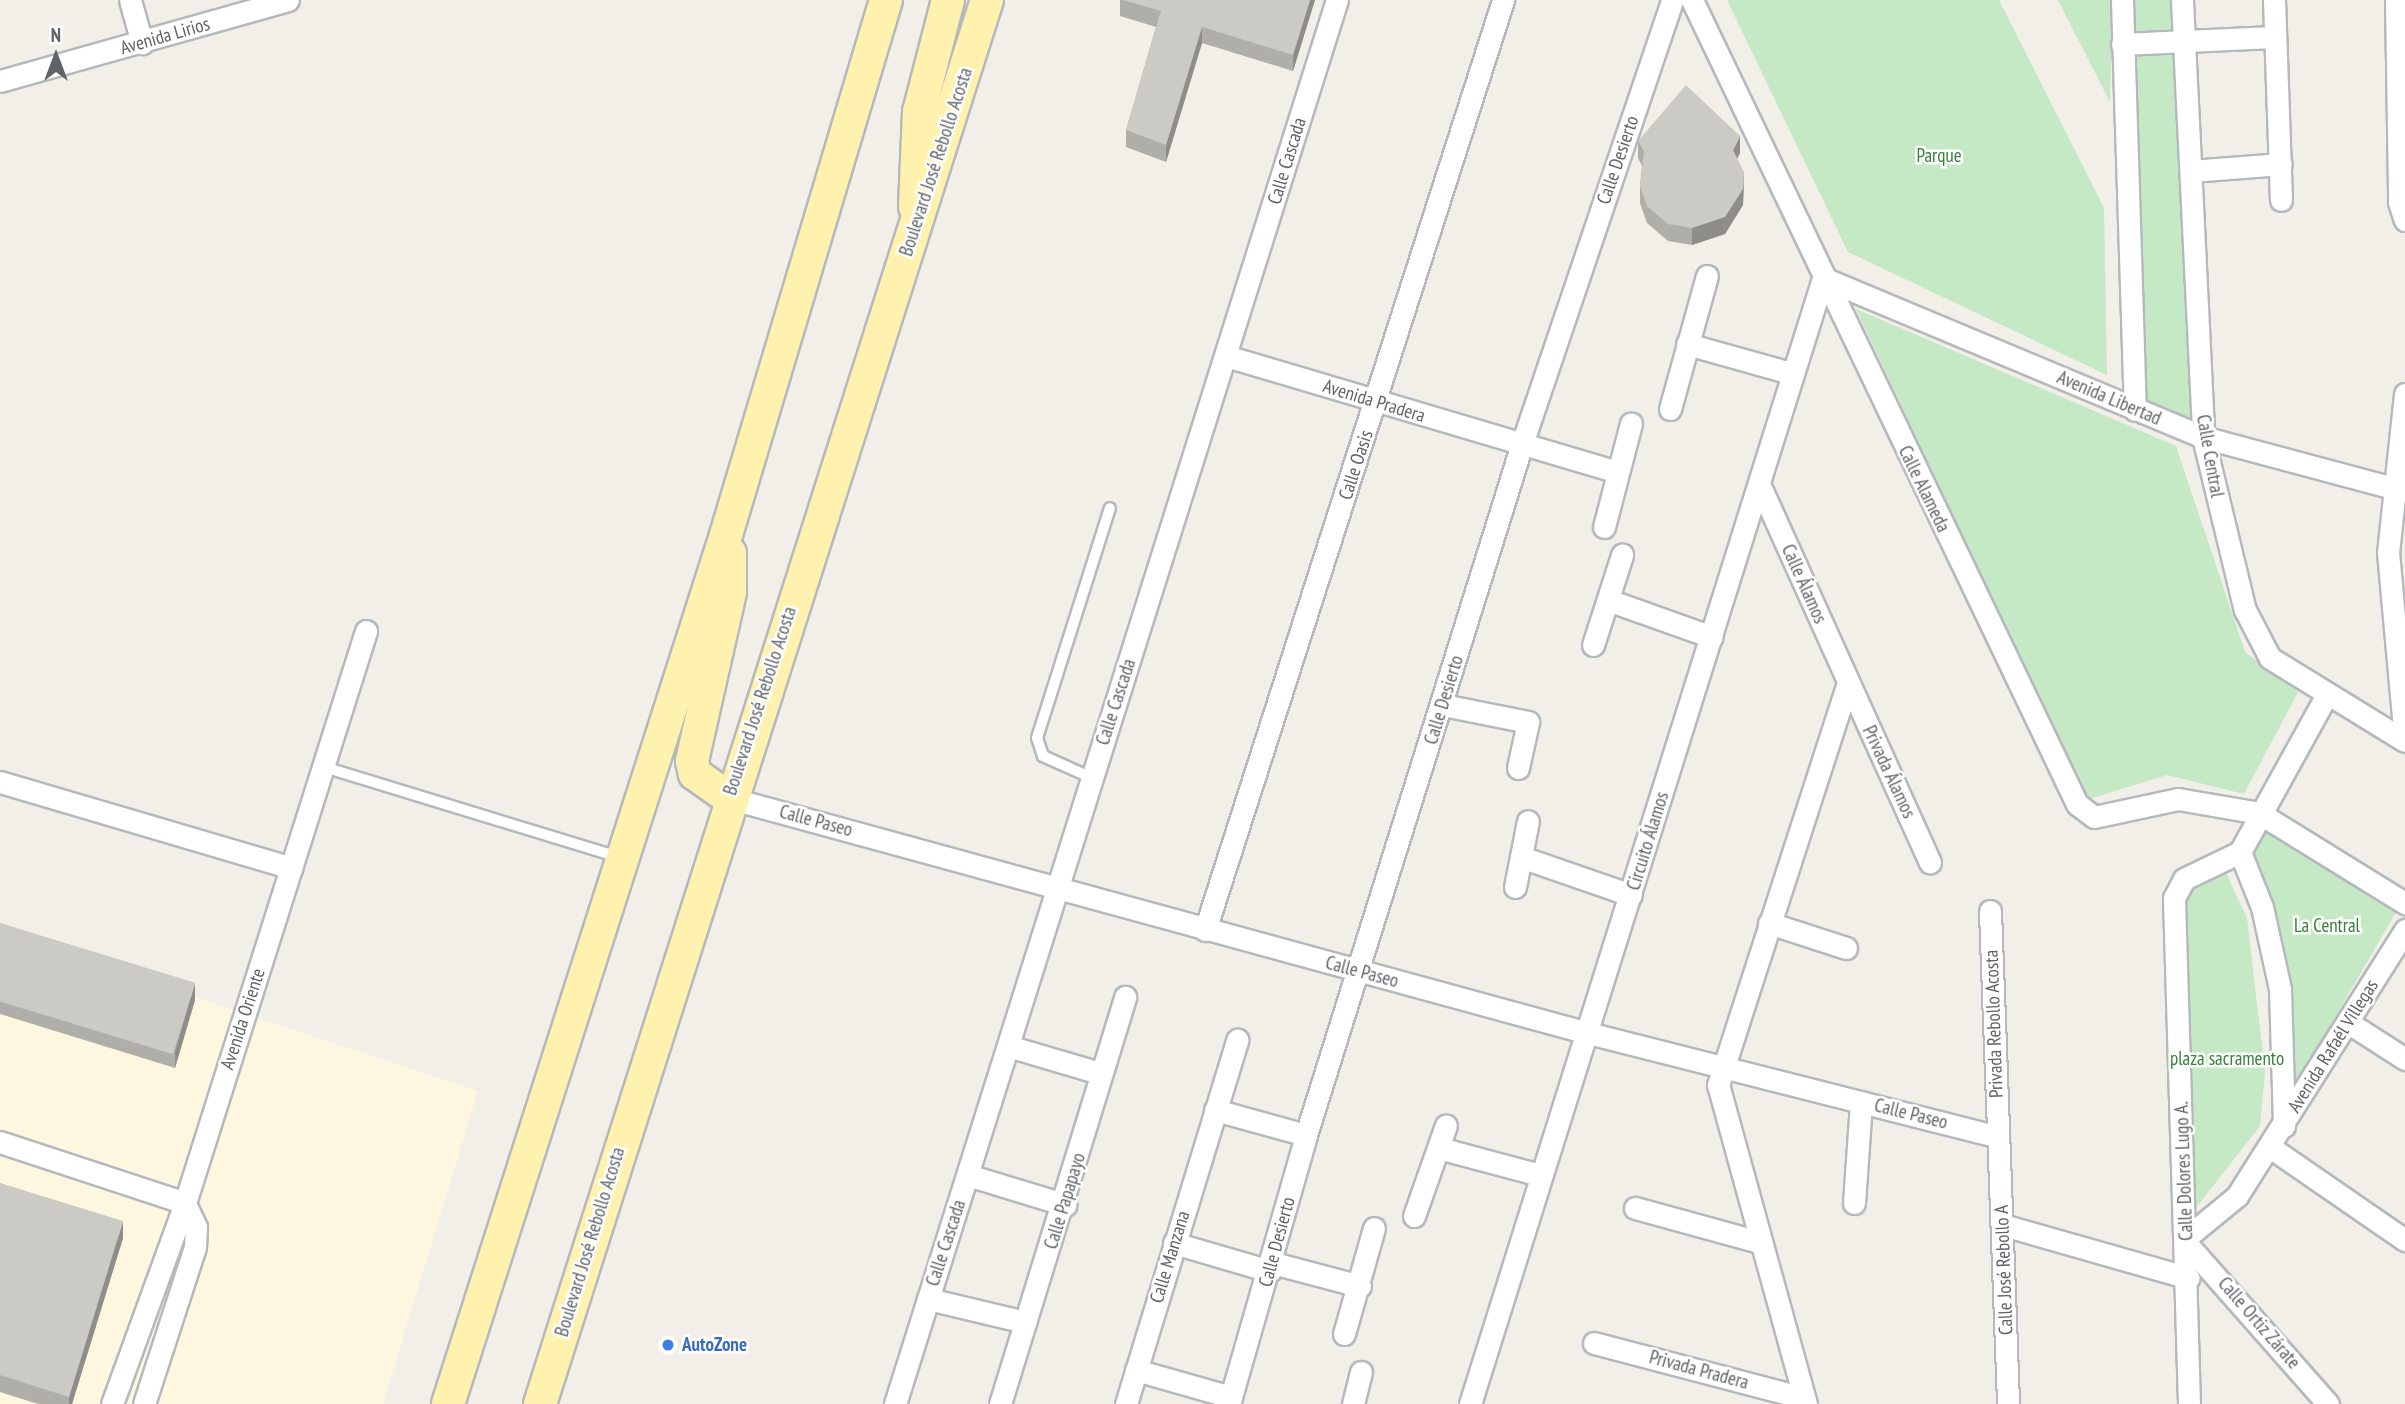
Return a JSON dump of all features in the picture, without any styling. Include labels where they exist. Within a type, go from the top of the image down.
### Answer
[{"type":"main road","points":[[447,1404],[619,857],[726,534],[886,0]]},
{"type":"main road","points":[[918,222],[914,148],[948,0]]},
{"type":"main road","name":"Boulevard José Rebollo Acosta","points":[[540,1404],[729,798],[918,222],[987,0]]},
{"type":"main road","points":[[726,534],[730,592],[692,761],[695,774],[729,798]]},
{"type":"street","points":[[130,0],[142,43]]},
{"type":"street","name":"Avenida Lirios","points":[[0,81],[288,0]]},
{"type":"street","name":"Calle Cascada","points":[[895,1404],[1337,0]]},
{"type":"street","name":"Calle Oasis","points":[[1205,930],[1503,0]]},
{"type":"street","name":"Calle Desierto","points":[[1230,1401],[1272,1267],[1306,1135],[1360,972],[1522,444],[1672,0]]},
{"type":"street","name":"Calle Alameda","points":[[1692,0],[2077,804],[2094,817],[2178,799],[2259,813]]},
{"type":"street","points":[[2122,0],[2135,410]]},
{"type":"street","name":"Calle Central","points":[[2182,0],[2203,437],[2256,637],[2270,658],[2326,696],[2405,739]]},
{"type":"street","points":[[2274,0],[2273,37],[2281,200]]},
{"type":"street","points":[[2396,0],[2401,56],[2399,202],[2405,220]]},
{"type":"street","points":[[2122,44],[2273,37]]},
{"type":"street","points":[[2191,171],[2281,164]]},
{"type":"street","points":[[1670,409],[1707,276]]},
{"type":"street","name":"Circuito Álamos","points":[[1470,1404],[1540,1175],[1588,1033],[1760,486],[1791,373],[1823,278]]},
{"type":"street","name":"Avenida Libertad","points":[[1823,278],[2203,437],[2398,489]]},
{"type":"street","points":[[1687,344],[1791,373]]},
{"type":"street","name":"Avenida Pradera","points":[[1226,356],[1615,471]]},
{"type":"street","points":[[2405,394],[2398,489],[2388,552],[2405,739]]},
{"type":"street","points":[[1604,527],[1615,471],[1631,422]]},
{"type":"street","name":"Calle Álamos","points":[[1760,486],[1848,683]]},
{"type":"street","points":[[1593,645],[1622,555]]},
{"type":"street","points":[[1608,600],[1712,637]]},
{"type":"street","name":"Avenida Oriente","points":[[111,1404],[185,1203],[366,631]]},
{"type":"street","points":[[1805,1401],[1720,1107],[1721,1066],[1848,683]]},
{"type":"street","name":"Privada Álamos","points":[[1848,683],[1930,862]]},
{"type":"street","points":[[2284,1126],[2280,989],[2262,907],[2239,852],[2326,696]]},
{"type":"street","points":[[1443,705],[1528,722],[1518,768]]},
{"type":"street","points":[[0,782],[292,868]]},
{"type":"street","name":"Calle Paseo","points":[[729,798],[1588,1033],[1998,1137]]},
{"type":"street","points":[[2259,813],[2405,903]]},
{"type":"street","points":[[1515,887],[1524,859],[1528,821]]},
{"type":"street","name":"Calle Dolores Lugo A.","points":[[2189,1404],[2189,1278],[2174,898],[2184,879],[2239,852]]},
{"type":"street","points":[[1524,859],[1631,895]]},
{"type":"street","name":"Privada Rebollo Acosta","points":[[1990,911],[1998,1137]]},
{"type":"street","points":[[1769,923],[1846,948]]},
{"type":"street","name":"Avenida Rafaél Villegas","points":[[2187,1241],[2237,1196],[2284,1126],[2405,930]]},
{"type":"street","name":"Calle Papapayo","points":[[1000,1404],[1066,1205],[1100,1073],[1125,997]]},
{"type":"street","points":[[2349,1023],[2405,1059]]},
{"type":"street","name":"Calle Manzana","points":[[1126,1404],[1237,1040]]},
{"type":"street","points":[[1008,1046],[1100,1073]]},
{"type":"street","points":[[1854,1203],[1861,1102]]},
{"type":"street","points":[[1215,1110],[1306,1135]]},
{"type":"street","points":[[1414,1216],[1446,1125]]},
{"type":"street","name":"Calle José Rebollo A","points":[[1998,1137],[2008,1404]]},
{"type":"street","points":[[0,1142],[185,1203],[196,1227],[195,1247],[144,1404]]},
{"type":"street","points":[[2270,1147],[2405,1240]]},
{"type":"street","points":[[1439,1148],[1540,1175]]},
{"type":"street","points":[[968,1175],[1066,1205]]},
{"type":"street","points":[[1635,1208],[1759,1242]]},
{"type":"street","points":[[2003,1225],[2189,1278]]},
{"type":"street","points":[[1344,1335],[1360,1286],[1374,1228]]},
{"type":"street","name":"Calle Ortiz Zárate","points":[[2187,1241],[2328,1404]]},
{"type":"street","points":[[1174,1243],[1360,1286]]},
{"type":"street","points":[[928,1299],[1025,1322]]},
{"type":"street","name":"Privada Pradera","points":[[1594,1343],[1805,1401]]},
{"type":"street","points":[[1136,1370],[1230,1401]]},
{"type":"street","points":[[1353,1404],[1361,1372]]},
{"type":"lane","points":[[1092,778],[1043,756],[1037,738],[1110,508]]},
{"type":"lane","points":[[324,767],[619,857]]},
{"type":"shaded area","points":[[0,932],[478,1091],[383,1404],[0,1404]]},
{"type":"green space","name":"Parque","points":[[1727,0],[1999,0],[2104,208],[2107,375],[1848,252]]},
{"type":"green space","points":[[2058,0],[2113,0],[2110,102]]},
{"type":"green space","points":[[2125,0],[2178,0],[2178,40],[2125,40]]},
{"type":"green space","points":[[2181,43],[2194,424],[2137,426],[2124,45]]},
{"type":"green space","points":[[1856,309],[2176,446],[2245,652],[2298,692],[2244,794],[2167,775],[2086,800]]},
{"type":"green space","name":"La Central","points":[[2262,824],[2398,909],[2293,1089],[2245,852]]},
{"type":"green space","name":"plaza sacramento","points":[[2226,873],[2247,918],[2265,1072],[2260,1126],[2195,1209],[2184,895]]},
{"type":"building","points":[[1123,0],[1310,0],[1293,55],[1202,27],[1166,145],[1126,130],[1161,11]]},
{"type":"building","points":[[1686,85],[1740,136],[1733,150],[1744,172],[1743,189],[1725,217],[1692,228],[1668,224],[1647,206],[1640,186],[1644,152],[1638,141]]},
{"type":"building","points":[[0,923],[195,983],[173,1054],[0,1001]]},
{"type":"building","points":[[0,1183],[123,1221],[69,1397],[0,1375]]},
{"type":"place","name":"AutoZone","points":[[668,1345]]}]
